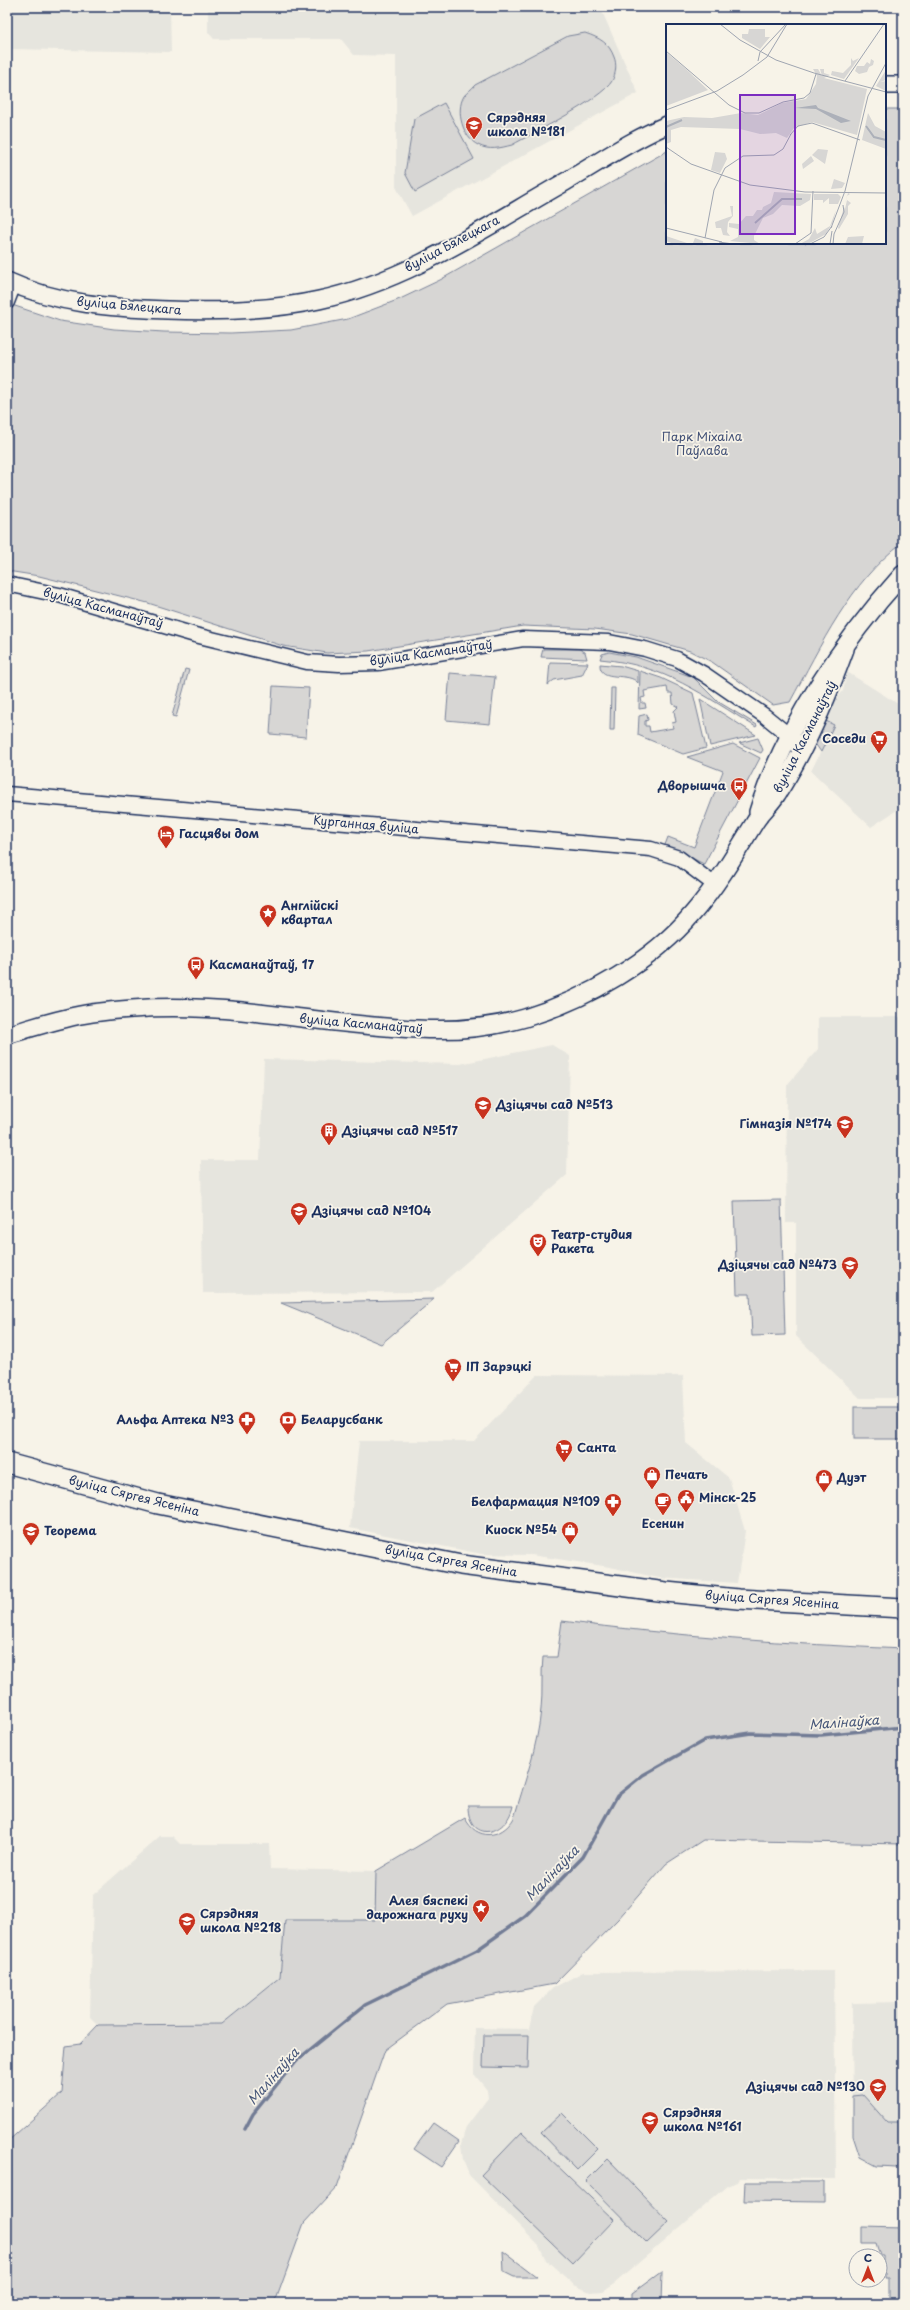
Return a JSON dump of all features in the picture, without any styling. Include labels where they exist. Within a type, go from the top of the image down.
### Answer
[{"type":"main road","name":"вуліца Сяргея Ясеніна","points":[[7,1463],[158,1504],[461,1565],[666,1592],[738,1599],[903,1608]]},
{"type":"street","points":[[886,85],[903,85]]},
{"type":"street","name":"вуліца Бялецкага","points":[[10,282],[74,302],[132,308],[242,310],[281,307],[320,300],[382,280],[437,255],[666,126]]},
{"type":"street","points":[[7,302],[10,282]]},
{"type":"street","name":"вуліца Касманаўтаў","points":[[7,1035],[91,1013],[128,1010],[195,1008],[242,1011],[373,1027],[420,1030],[460,1030],[522,1019],[573,999],[638,962],[670,938],[693,913],[715,885],[736,856],[756,820],[765,791],[796,742],[824,675],[845,649],[863,621],[903,574]]},
{"type":"street","name":"вуліца Касманаўтаў","points":[[7,584],[59,595],[195,634],[307,662],[339,664],[378,663],[523,639],[609,642],[645,649],[677,659],[704,674],[765,716],[796,742]]},
{"type":"street","name":"Курганная вуліца","points":[[7,794],[651,850],[679,858],[715,885]]},
{"type":"shaded area","points":[[7,7],[170,7],[171,52],[7,49]]},
{"type":"shaded area","name":"Сярэдняя школа №181","points":[[208,7],[600,7],[638,93],[412,216],[396,187],[396,56],[354,55],[341,39],[214,39],[208,32]]},
{"type":"shaded area","points":[[847,672],[903,707],[903,806],[871,827],[811,771],[834,725],[822,719],[826,711],[843,691]]},
{"type":"shaded area","points":[[818,1017],[903,1017],[903,1398],[860,1398],[796,1336],[796,1223],[786,1223],[787,1085],[818,1049]]},
{"type":"shaded area","points":[[552,1045],[570,1056],[567,1175],[432,1292],[203,1293],[201,1160],[260,1160],[264,1059],[460,1064]]},
{"type":"shaded area","points":[[537,1375],[683,1376],[686,1443],[729,1478],[745,1531],[737,1583],[659,1578],[610,1567],[531,1555],[482,1554],[350,1528],[359,1441],[474,1441]]},
{"type":"shaded area","name":"Сярэдняя школа №218","points":[[160,1836],[172,1836],[180,1844],[269,1844],[270,1869],[376,1871],[375,1920],[285,1920],[280,1977],[222,2024],[98,2025],[90,2017],[93,1895]]},
{"type":"shaded area","name":"Сярэдняя школа №161","points":[[834,1971],[836,2179],[740,2178],[738,2182],[729,2185],[614,2284],[603,2291],[590,2292],[574,2285],[545,2259],[539,2246],[469,2175],[463,2160],[461,2144],[466,2127],[488,2098],[487,2090],[474,2074],[475,2028],[529,2029],[534,2007],[553,1988],[583,1972]]},
{"type":"shaded area","name":"Дзіцячы сад №130","points":[[903,2002],[903,2160],[897,2167],[877,2167],[860,2156],[853,2134],[852,2003]]},
{"type":"green space","points":[[585,33],[595,37],[607,45],[614,57],[616,69],[612,81],[606,88],[582,106],[512,145],[499,148],[486,148],[473,142],[462,124],[460,109],[464,96],[475,85],[568,36]]},
{"type":"green space","points":[[444,103],[474,159],[415,192],[405,173],[414,119]]},
{"type":"green space","name":"Парк Міхаіла Паўлава","points":[[886,109],[903,109],[903,542],[884,558],[852,595],[825,637],[790,702],[773,705],[712,662],[690,651],[632,634],[595,629],[523,626],[368,651],[327,653],[283,646],[148,603],[39,576],[7,571],[7,311],[12,305],[60,321],[114,329],[164,332],[231,333],[291,330],[348,319],[400,299],[440,280],[666,152],[666,244],[886,244]]},
{"type":"green space","points":[[543,649],[579,649],[585,652],[587,659],[541,657]]},
{"type":"green space","points":[[609,652],[636,657],[693,677],[717,701],[757,725],[756,727],[700,693],[664,675],[623,662],[600,659],[602,654]]},
{"type":"green space","points":[[550,662],[588,663],[582,675],[554,680],[548,685]]},
{"type":"green space","points":[[600,664],[621,666],[638,671],[638,683],[628,678],[604,673],[601,670]]},
{"type":"green space","points":[[185,669],[189,670],[176,717],[172,716]]},
{"type":"green space","points":[[640,671],[661,678],[693,693],[706,748],[683,754],[638,735],[639,716],[647,714],[648,720],[645,721],[645,726],[649,726],[650,732],[673,728],[672,723],[676,722],[674,711],[678,707],[673,704],[672,693],[668,693],[667,687],[644,691],[645,697],[641,698],[642,703],[645,703],[646,708],[639,709]]},
{"type":"green space","points":[[450,673],[495,677],[490,724],[446,720]]},
{"type":"green space","points":[[273,686],[309,688],[306,737],[270,734]]},
{"type":"green space","points":[[611,688],[615,688],[614,730],[610,730]]},
{"type":"green space","points":[[700,699],[756,735],[710,746]]},
{"type":"green space","points":[[822,719],[834,725],[821,752],[814,742]]},
{"type":"green space","points":[[758,738],[763,750],[761,753],[739,743]]},
{"type":"green space","points":[[733,744],[760,758],[704,864],[665,845],[668,837],[694,847],[723,771],[687,757]]},
{"type":"green space","points":[[781,1200],[785,1335],[752,1336],[750,1294],[737,1294],[734,1201]]},
{"type":"green space","points":[[434,1299],[381,1344],[281,1303]]},
{"type":"green space","points":[[854,1407],[903,1407],[903,1439],[854,1439]]},
{"type":"green space","points":[[562,1621],[732,1639],[903,1649],[903,1844],[703,1840],[666,1864],[618,1919],[554,1984],[447,2004],[385,2050],[337,2187],[304,2223],[277,2297],[272,2303],[7,2303],[7,2142],[62,2093],[66,2046],[80,2044],[98,2025],[222,2024],[280,1977],[285,1920],[375,1920],[376,1871],[465,1818],[476,1831],[482,1834],[496,1833],[509,1825],[514,1818],[537,1737],[542,1703],[543,1657],[557,1657]]},
{"type":"green space","points":[[468,1806],[513,1806],[509,1817],[503,1825],[496,1830],[488,1832],[480,1830],[474,1826],[470,1818]]},
{"type":"green space","points":[[484,2035],[529,2035],[528,2068],[483,2067]]},
{"type":"green space","points":[[863,2095],[887,2122],[903,2122],[903,2160],[897,2167],[877,2166],[860,2157],[853,2136],[853,2096]]},
{"type":"green space","points":[[562,2113],[598,2149],[577,2170],[541,2133]]},
{"type":"green space","points":[[433,2123],[459,2141],[441,2167],[414,2149]]},
{"type":"green space","points":[[522,2132],[614,2220],[573,2263],[481,2175]]},
{"type":"green space","points":[[608,2159],[669,2222],[647,2243],[586,2181]]},
{"type":"green space","points":[[745,2182],[824,2182],[824,2202],[744,2201]]},
{"type":"green space","points":[[861,2227],[903,2228],[903,2303],[889,2303],[888,2248],[878,2248],[876,2243],[861,2243]]},
{"type":"green space","points":[[503,2251],[537,2277],[514,2277],[504,2272]]},
{"type":"green space","points":[[662,2271],[661,2303],[632,2303],[632,2293]]},
{"type":"waterway","name":"Малінаўка","points":[[245,2129],[253,2114],[296,2061],[365,2005],[477,1950],[525,1916],[583,1857],[617,1796],[643,1775],[705,1740],[751,1733],[821,1735],[903,1727]]},
{"type":"place","name":"Сярэдняя школа №181","points":[[474,140]]},
{"type":"place","name":"Соседи","points":[[879,754]]},
{"type":"place","name":"Дворышча","points":[[739,801]]},
{"type":"place","name":"Гасцявы дом","points":[[166,849]]},
{"type":"place","name":"Англійскі квартал","points":[[268,928]]},
{"type":"place","name":"Касманаўтаў, 17","points":[[196,980]]},
{"type":"place","name":"Дзіцячы сад №513","points":[[483,1120]]},
{"type":"place","name":"Гімназія №174","points":[[845,1139]]},
{"type":"place","name":"Дзіцячы сад №517","points":[[329,1146]]},
{"type":"place","name":"Дзіцячы сад №104","points":[[299,1226]]},
{"type":"place","name":"Театр-студия Ракета","points":[[538,1257]]},
{"type":"place","name":"Дзіцячы сад №473","points":[[850,1280]]},
{"type":"place","name":"ІП Зарэцкі","points":[[453,1382]]},
{"type":"place","name":"Альфа Аптека №3","points":[[247,1435]]},
{"type":"place","name":"Беларусбанк","points":[[288,1435]]},
{"type":"place","name":"Санта","points":[[564,1463]]},
{"type":"place","name":"Печать","points":[[652,1490]]},
{"type":"place","name":"Дуэт","points":[[824,1493]]},
{"type":"place","name":"Мінск-25","points":[[686,1513]]},
{"type":"place","name":"Есенин","points":[[663,1516]]},
{"type":"place","name":"Белфармация №109","points":[[613,1517]]},
{"type":"place","name":"Киоск №54","points":[[570,1545]]},
{"type":"place","name":"Теорема","points":[[31,1546]]},
{"type":"place","name":"Алея бяспекі дарожнага руху","points":[[481,1923]]},
{"type":"place","name":"Сярэдняя школа №218","points":[[187,1936]]},
{"type":"place","name":"Дзіцячы сад №130","points":[[878,2102]]},
{"type":"place","name":"Сярэдняя школа №161","points":[[650,2135]]}]
